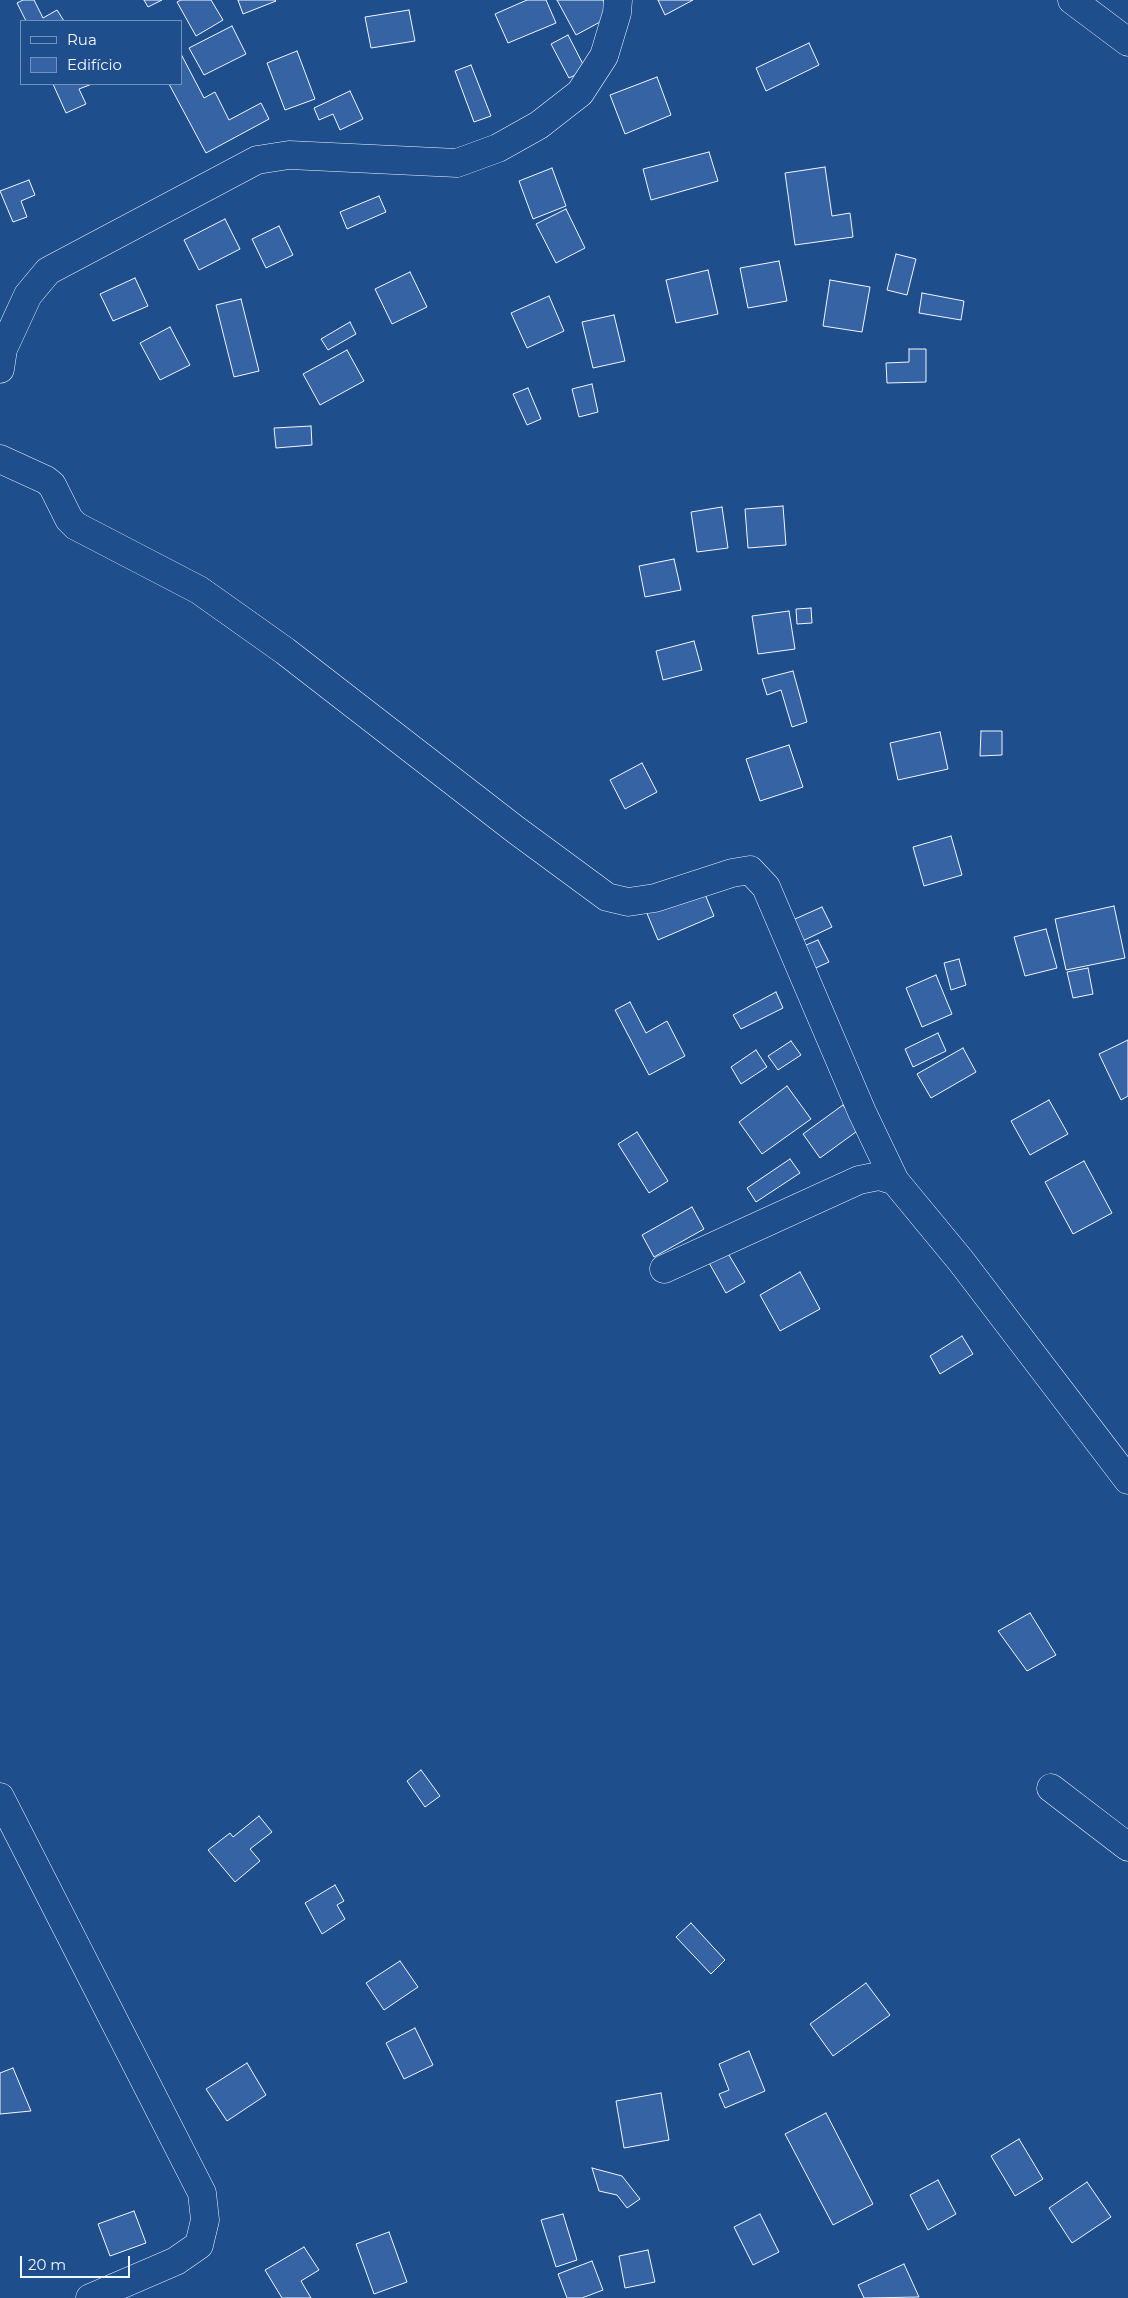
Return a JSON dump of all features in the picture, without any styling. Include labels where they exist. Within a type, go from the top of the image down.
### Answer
[{"type":"street","points":[[0,369],[3,349],[28,295],[48,271],[257,160],[289,155],[457,163],[498,148],[539,125],[580,93],[604,56],[617,13],[618,0]]},
{"type":"street","points":[[1072,0],[1128,42]]},
{"type":"street","points":[[0,459],[46,480],[52,485],[69,519],[76,526],[199,590],[277,645],[516,830],[607,897],[628,902],[655,898],[732,873],[750,870],[766,887],[862,1112],[895,1180],[973,1276],[1128,1480]]},
{"type":"street","points":[[664,1269],[859,1180],[879,1176],[895,1180]]},
{"type":"street","points":[[1052,1788],[1128,1848]]},
{"type":"street","points":[[0,1797],[202,2193],[206,2220],[199,2245],[176,2261],[90,2298]]},
{"type":"building","points":[[23,0],[34,0],[43,18],[57,10],[63,20],[26,20],[17,3]]},
{"type":"building","points":[[144,0],[162,0],[148,7]]},
{"type":"building","points":[[181,0],[211,0],[223,20],[196,36],[177,2]]},
{"type":"building","points":[[238,0],[275,0],[276,1],[243,14]]},
{"type":"building","points":[[527,0],[546,0],[556,23],[508,43],[495,14]]},
{"type":"building","points":[[557,0],[603,0],[611,16],[576,35]]},
{"type":"building","points":[[658,0],[693,0],[665,15]]},
{"type":"building","points":[[409,10],[415,41],[371,48],[365,17]]},
{"type":"building","points":[[232,26],[246,54],[204,75],[189,48]]},
{"type":"building","points":[[568,35],[586,70],[569,78],[551,44]]},
{"type":"building","points":[[809,43],[819,65],[766,91],[756,68]]},
{"type":"building","points":[[297,51],[315,99],[285,110],[267,63]]},
{"type":"building","points":[[182,56],[204,98],[215,92],[229,120],[261,103],[269,119],[206,153],[170,85],[182,85]]},
{"type":"building","points":[[471,65],[491,116],[474,122],[455,71]]},
{"type":"building","points":[[657,77],[671,115],[625,134],[610,95]]},
{"type":"building","points":[[53,85],[89,85],[79,89],[86,104],[66,113]]},
{"type":"building","points":[[350,91],[363,119],[340,130],[333,114],[319,120],[314,108]]},
{"type":"building","points":[[709,152],[718,181],[651,200],[643,169]]},
{"type":"building","points":[[825,167],[832,216],[850,213],[853,237],[795,245],[785,173]]},
{"type":"building","points":[[552,168],[566,206],[533,219],[519,181]]},
{"type":"building","points":[[29,180],[35,195],[21,201],[27,217],[13,222],[0,191]]},
{"type":"building","points":[[379,196],[386,212],[347,229],[340,212]]},
{"type":"building","points":[[566,209],[585,248],[556,263],[536,224]]},
{"type":"building","points":[[225,219],[240,249],[199,270],[184,240]]},
{"type":"building","points":[[279,226],[293,255],[266,268],[252,239]]},
{"type":"building","points":[[896,254],[916,259],[907,295],[887,290]]},
{"type":"building","points":[[779,261],[787,301],[748,308],[740,268]]},
{"type":"building","points":[[708,270],[718,314],[676,323],[666,280]]},
{"type":"building","points":[[410,272],[427,307],[392,324],[375,289]]},
{"type":"building","points":[[135,278],[148,306],[113,321],[100,294]]},
{"type":"building","points":[[830,280],[870,287],[862,332],[823,326]]},
{"type":"building","points":[[922,293],[964,301],[961,320],[919,313]]},
{"type":"building","points":[[549,296],[564,331],[527,348],[511,313]]},
{"type":"building","points":[[241,299],[259,371],[234,377],[216,305]]},
{"type":"building","points":[[614,315],[625,361],[593,368],[582,322]]},
{"type":"building","points":[[350,322],[356,334],[328,350],[321,339]]},
{"type":"building","points":[[170,327],[190,365],[160,380],[140,343]]},
{"type":"building","points":[[909,349],[926,349],[926,382],[887,383],[886,363],[909,362]]},
{"type":"building","points":[[347,350],[364,381],[320,405],[303,374]]},
{"type":"building","points":[[592,384],[598,412],[579,417],[572,389]]},
{"type":"building","points":[[528,388],[541,419],[527,425],[513,394]]},
{"type":"building","points":[[311,426],[312,445],[276,448],[274,428]]},
{"type":"building","points":[[783,506],[786,545],[748,548],[745,509]]},
{"type":"building","points":[[722,507],[728,548],[697,552],[691,512]]},
{"type":"building","points":[[674,559],[681,590],[645,597],[639,566]]},
{"type":"building","points":[[811,608],[812,623],[797,624],[796,609]]},
{"type":"building","points":[[789,611],[795,649],[758,654],[752,616]]},
{"type":"building","points":[[694,641],[702,670],[663,680],[656,651]]},
{"type":"building","points":[[793,671],[807,722],[792,727],[781,690],[767,695],[762,679]]},
{"type":"building","points":[[981,731],[1002,731],[1002,755],[980,756]]},
{"type":"building","points":[[940,732],[948,769],[898,780],[890,743]]},
{"type":"building","points":[[789,745],[803,787],[760,801],[746,759]]},
{"type":"building","points":[[642,763],[657,792],[625,809],[610,780]]},
{"type":"building","points":[[951,836],[962,875],[924,886],[913,847]]},
{"type":"building","points":[[702,887],[714,916],[658,940],[646,911]]},
{"type":"building","points":[[1114,906],[1125,958],[1066,970],[1055,919]]},
{"type":"building","points":[[822,907],[832,927],[796,944],[786,923]]},
{"type":"building","points":[[1046,929],[1057,968],[1025,976],[1014,937]]},
{"type":"building","points":[[818,940],[829,962],[809,971],[799,948]]},
{"type":"building","points":[[959,959],[966,985],[951,990],[944,963]]},
{"type":"building","points":[[1088,968],[1093,994],[1073,998],[1067,972]]},
{"type":"building","points":[[936,975],[952,1014],[922,1027],[906,988]]},
{"type":"building","points":[[776,992],[783,1008],[741,1029],[733,1015]]},
{"type":"building","points":[[630,1002],[646,1033],[667,1021],[685,1056],[649,1075],[615,1010]]},
{"type":"building","points":[[938,1033],[946,1051],[913,1067],[905,1049]]},
{"type":"building","points":[[1128,1040],[1128,1096],[1121,1100],[1099,1054]]},
{"type":"building","points":[[791,1041],[801,1055],[778,1070],[768,1056]]},
{"type":"building","points":[[963,1048],[976,1072],[931,1098],[917,1074]]},
{"type":"building","points":[[756,1050],[767,1067],[741,1084],[731,1067]]},
{"type":"building","points":[[787,1086],[811,1119],[762,1154],[739,1122]]},
{"type":"building","points":[[1049,1100],[1068,1134],[1030,1155],[1011,1121]]},
{"type":"building","points":[[843,1105],[860,1129],[820,1158],[803,1134]]},
{"type":"building","points":[[637,1132],[668,1181],[649,1193],[618,1144]]},
{"type":"building","points":[[790,1159],[800,1173],[756,1202],[747,1188]]},
{"type":"building","points":[[1084,1161],[1112,1213],[1073,1234],[1045,1182]]},
{"type":"building","points":[[692,1207],[704,1229],[654,1257],[642,1235]]},
{"type":"building","points":[[726,1250],[745,1282],[726,1293],[708,1261]]},
{"type":"building","points":[[800,1272],[820,1309],[780,1331],[760,1295]]},
{"type":"building","points":[[962,1336],[973,1354],[940,1374],[930,1356]]},
{"type":"building","points":[[1030,1613],[1056,1655],[1027,1671],[998,1631]]},
{"type":"building","points":[[421,1770],[440,1796],[425,1807],[407,1781]]},
{"type":"building","points":[[259,1816],[272,1832],[250,1849],[260,1861],[235,1882],[208,1850],[230,1833],[233,1837]]},
{"type":"building","points":[[335,1885],[344,1901],[337,1905],[345,1919],[322,1934],[305,1903]]},
{"type":"building","points":[[691,1923],[725,1960],[711,1974],[676,1937]]},
{"type":"building","points":[[400,1961],[418,1987],[384,2010],[366,1983]]},
{"type":"building","points":[[866,1983],[890,2015],[833,2056],[810,2024]]},
{"type":"building","points":[[415,2028],[433,2065],[404,2079],[386,2043]]},
{"type":"building","points":[[749,2051],[765,2091],[725,2108],[719,2094],[729,2090],[719,2064]]},
{"type":"building","points":[[247,2063],[266,2095],[227,2121],[206,2089]]},
{"type":"building","points":[[13,2068],[31,2111],[0,2114],[0,2073]]},
{"type":"building","points":[[661,2093],[669,2140],[624,2148],[616,2101]]},
{"type":"building","points":[[826,2113],[873,2204],[833,2225],[785,2134]]},
{"type":"building","points":[[1019,2139],[1043,2179],[1015,2196],[991,2156]]},
{"type":"building","points":[[592,2168],[622,2176],[640,2199],[627,2208],[617,2195],[599,2191]]},
{"type":"building","points":[[938,2180],[956,2214],[928,2230],[910,2195]]},
{"type":"building","points":[[1087,2182],[1111,2217],[1072,2243],[1049,2208]]},
{"type":"building","points":[[134,2211],[146,2243],[110,2256],[98,2224]]},
{"type":"building","points":[[563,2214],[577,2260],[556,2267],[541,2220]]},
{"type":"building","points":[[760,2214],[779,2252],[753,2265],[734,2227]]},
{"type":"building","points":[[389,2232],[407,2282],[374,2294],[356,2244]]},
{"type":"building","points":[[304,2247],[319,2270],[301,2281],[311,2298],[282,2298],[265,2270]]},
{"type":"building","points":[[648,2250],[655,2282],[625,2288],[619,2256]]},
{"type":"building","points":[[592,2261],[603,2290],[582,2298],[567,2298],[558,2274]]},
{"type":"building","points":[[904,2264],[919,2297],[864,2298],[858,2285]]}]
